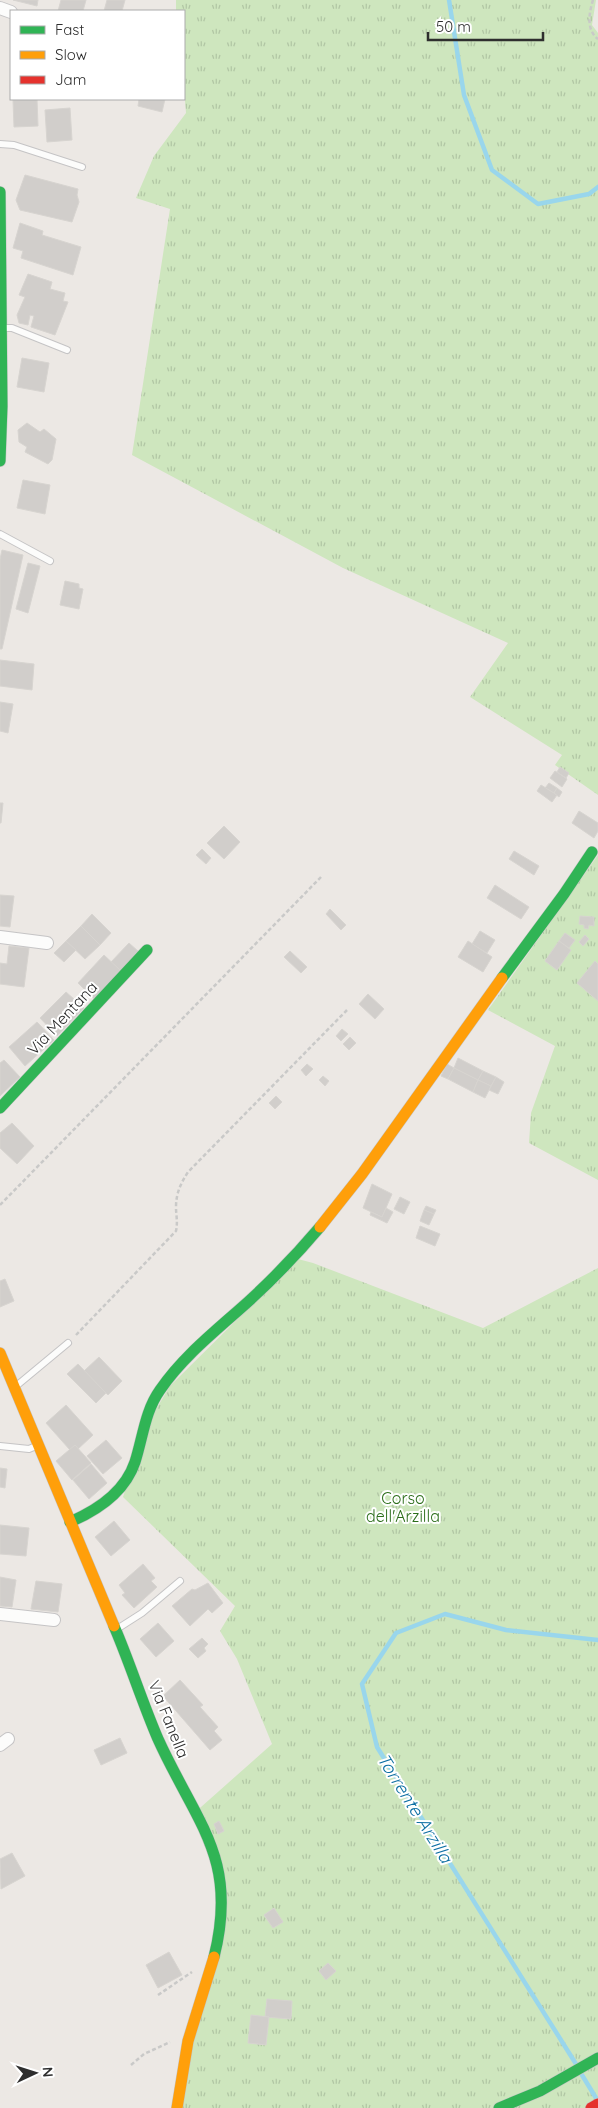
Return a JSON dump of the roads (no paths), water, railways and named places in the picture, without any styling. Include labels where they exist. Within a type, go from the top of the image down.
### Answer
[{"type":"main road","points":[[0,192],[2,406],[0,461]]},
{"type":"main road","points":[[70,1522],[102,1506],[125,1483],[134,1464],[148,1411],[158,1392],[174,1372],[264,1288],[325,1222],[346,1196],[469,1022],[569,890],[592,852]]},
{"type":"main road","name":"Via Mentana","points":[[0,1108],[147,950]]},
{"type":"main road","name":"Via Fanella","points":[[0,1353],[159,1741],[192,1804],[214,1854],[222,1886],[222,1922],[214,1965],[190,2034],[180,2076],[178,2108]]},
{"type":"main road","points":[[499,2108],[540,2091],[598,2058]]},
{"type":"main road","points":[[591,2108],[598,2104]]},
{"type":"street","points":[[0,936],[47,943]]},
{"type":"street","points":[[0,1614],[54,1620]]},
{"type":"lane","points":[[0,144],[14,145],[82,167]]},
{"type":"lane","points":[[1,328],[12,328],[67,350]]},
{"type":"lane","points":[[0,534],[50,561]]},
{"type":"lane","points":[[14,1388],[68,1343]]},
{"type":"lane","points":[[0,1446],[29,1449],[37,1445]]},
{"type":"lane","points":[[115,1630],[142,1613],[180,1581]]},
{"type":"waterway","name":"Torrente Arzilla","points":[[449,0],[464,95],[492,170],[538,204],[589,194],[598,187]]},
{"type":"waterway","name":"Torrente Arzilla","points":[[576,2064],[377,1747],[362,1684],[396,1633],[445,1614],[506,1630],[598,1640]]},
{"type":"waterway","name":"Torrente Arzilla","points":[[582,2075],[596,2098]]},
{"type":"park label","name":"Corso dell'Arzilla","points":[[403,1507]]}]
